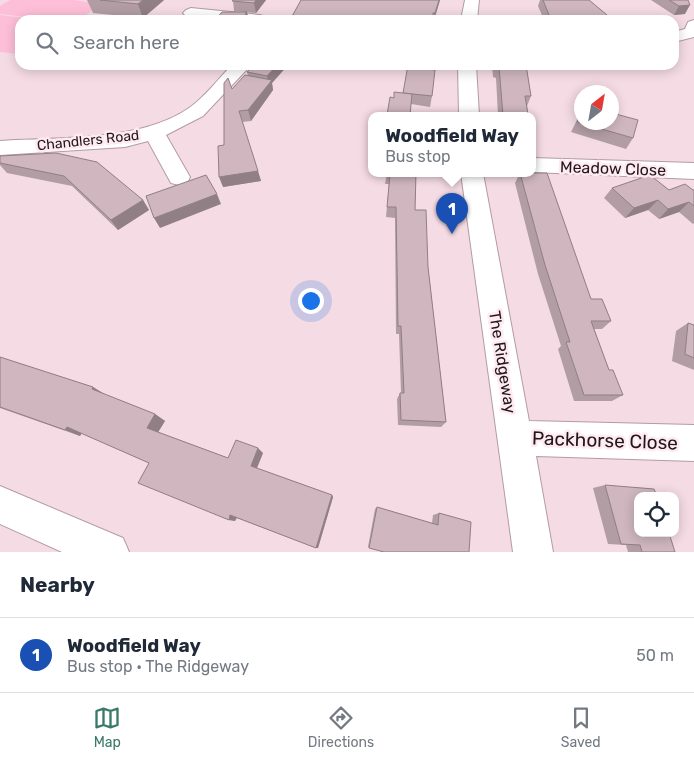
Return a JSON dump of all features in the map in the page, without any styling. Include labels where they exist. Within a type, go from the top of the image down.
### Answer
[{"type":"street","points":[[470,15],[472,0]]},
{"type":"street","points":[[191,12],[217,15]]},
{"type":"street","points":[[679,36],[694,32],[694,25]]},
{"type":"street","name":"Chandlers Road","points":[[0,148],[125,140],[154,133],[196,112],[237,70]]},
{"type":"street","points":[[467,70],[469,112]]},
{"type":"street","points":[[154,133],[179,177]]},
{"type":"street","name":"Meadow Close","points":[[536,165],[694,171]]},
{"type":"street","name":"The Ridgeway","points":[[473,177],[533,552]]},
{"type":"street","name":"Packhorse Close","points":[[516,438],[694,443]]},
{"type":"street","points":[[0,505],[89,548]]},
{"type":"shaded area","points":[[10,0],[74,0],[100,4],[86,15],[15,16],[0,14],[0,6]]},
{"type":"shaded area","points":[[0,15],[15,17],[15,54],[0,52]]},
{"type":"building","points":[[100,0],[143,0],[138,4]]},
{"type":"building","points":[[233,0],[256,0],[254,3]]},
{"type":"building","points":[[301,0],[439,0],[433,15],[293,15]]},
{"type":"building","points":[[543,0],[589,0],[607,15],[549,15]]},
{"type":"building","points":[[669,0],[688,0],[690,5],[679,6]]},
{"type":"building","points":[[222,12],[247,12],[245,15],[219,15]]},
{"type":"building","points":[[249,70],[272,70],[267,76],[247,72]]},
{"type":"building","points":[[407,70],[435,70],[432,96],[403,93]]},
{"type":"building","points":[[499,70],[527,70],[531,96],[525,96],[528,112],[503,112]]},
{"type":"building","points":[[245,75],[272,80],[248,110],[239,111],[258,171],[219,177],[218,146],[224,145],[224,83],[228,78],[232,89]]},
{"type":"building","points":[[394,92],[412,94],[410,112],[388,112],[390,97],[394,98]]},
{"type":"building","points":[[619,115],[638,120],[633,138],[605,130],[619,130]]},
{"type":"building","points":[[56,153],[97,162],[143,200],[111,220],[64,176],[0,163],[0,156]]},
{"type":"building","points":[[536,173],[547,173],[591,299],[602,299],[611,321],[591,321],[609,370],[613,370],[623,395],[584,395],[566,342],[570,342],[545,265],[521,177],[536,177]]},
{"type":"building","points":[[206,175],[217,194],[154,218],[146,196]]},
{"type":"building","points":[[650,175],[669,190],[685,184],[694,190],[694,206],[689,202],[668,209],[658,200],[634,208],[612,188]]},
{"type":"building","points":[[390,177],[416,177],[415,210],[426,210],[428,267],[446,422],[401,420],[400,393],[404,393],[401,326],[398,326],[396,207],[387,207]]},
{"type":"building","points":[[688,323],[694,325],[694,358],[685,354]]},
{"type":"building","points":[[0,357],[93,387],[92,389],[155,414],[147,428],[228,458],[236,440],[258,448],[251,466],[332,495],[316,548],[230,515],[229,520],[138,483],[149,463],[67,427],[65,430],[0,407]]},
{"type":"building","points":[[605,485],[654,489],[655,492],[634,492],[634,537],[670,537],[675,552],[642,552],[640,545],[621,544]]},
{"type":"building","points":[[377,507],[438,525],[439,513],[471,522],[469,552],[384,552],[369,548]]},
{"type":"place","name":"Woodfield Way","points":[[452,234]]}]
